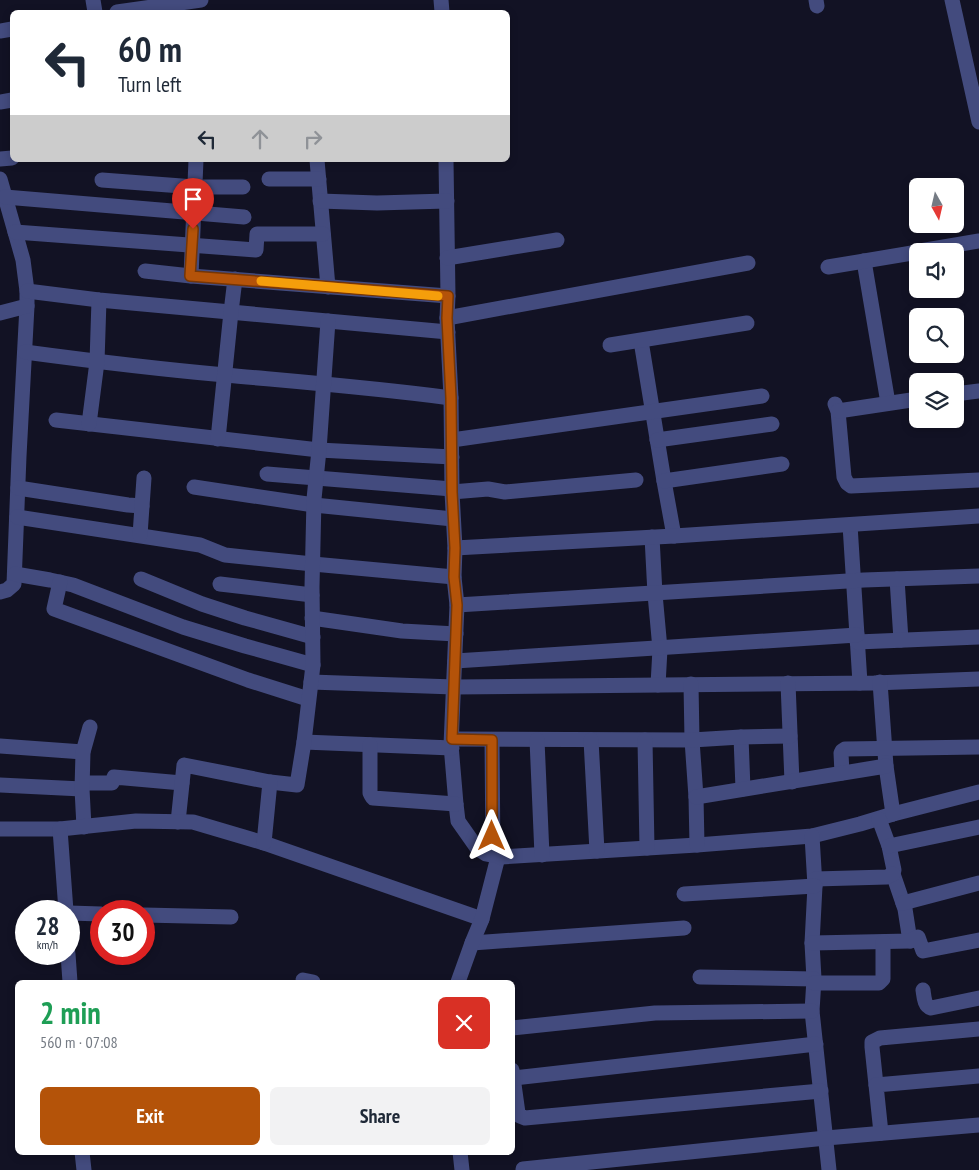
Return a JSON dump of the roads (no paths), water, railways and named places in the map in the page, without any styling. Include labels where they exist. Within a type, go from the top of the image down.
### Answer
[{"type":"street","points":[[131,10],[201,0]]},
{"type":"street","points":[[952,0],[975,88],[979,122]]},
{"type":"street","points":[[190,276],[196,162]]},
{"type":"street","points":[[317,162],[328,286]]},
{"type":"street","points":[[446,162],[448,325],[455,548],[454,577],[457,605],[452,744],[458,821],[477,848],[486,854],[501,857],[812,836],[979,792]]},
{"type":"street","points":[[0,179],[23,260],[27,298],[15,574],[14,584],[7,590],[0,592]]},
{"type":"street","points":[[269,179],[319,179]]},
{"type":"street","points":[[102,180],[195,187],[243,187]]},
{"type":"street","points":[[5,197],[244,217]]},
{"type":"street","points":[[320,200],[377,203],[447,201]]},
{"type":"street","points":[[15,232],[256,250],[257,234],[323,234]]},
{"type":"street","points":[[447,258],[558,240]]},
{"type":"street","points":[[964,244],[979,241]]},
{"type":"street","points":[[828,267],[909,254]]},
{"type":"street","points":[[864,261],[888,403]]},
{"type":"street","points":[[0,314],[27,298],[99,300],[328,321],[448,325],[748,263]]},
{"type":"street","points":[[145,271],[448,296]]},
{"type":"street","points":[[218,438],[230,312],[236,279]]},
{"type":"street","points":[[89,424],[96,362],[99,300]]},
{"type":"street","points":[[178,822],[184,765],[270,782],[296,785],[304,742],[313,665],[314,505],[328,321]]},
{"type":"street","points":[[610,345],[747,323]]},
{"type":"street","points":[[641,340],[674,536]]},
{"type":"street","points":[[25,352],[96,362],[324,383],[451,398]]},
{"type":"street","points":[[964,393],[979,391]]},
{"type":"street","points":[[452,440],[762,396]]},
{"type":"street","points":[[909,400],[836,407],[846,482],[851,486],[979,480]]},
{"type":"street","points":[[56,420],[319,450],[452,457]]},
{"type":"street","points":[[657,440],[772,424]]},
{"type":"street","points":[[664,481],[782,464]]},
{"type":"street","points":[[267,474],[452,490],[488,489],[505,492],[636,480]]},
{"type":"street","points":[[140,536],[144,478]]},
{"type":"street","points":[[194,487],[314,505],[453,519]]},
{"type":"street","points":[[18,488],[142,506]]},
{"type":"street","points":[[455,548],[979,516]]},
{"type":"street","points":[[17,518],[200,545],[225,555],[454,577]]},
{"type":"street","points":[[850,525],[860,683]]},
{"type":"street","points":[[652,537],[660,649],[658,685]]},
{"type":"street","points":[[15,574],[73,585],[183,627],[313,665]]},
{"type":"street","points":[[457,605],[854,581],[979,576]]},
{"type":"street","points":[[142,579],[202,604],[312,637]]},
{"type":"street","points":[[897,579],[901,640]]},
{"type":"street","points":[[60,582],[54,609],[239,677],[308,699]]},
{"type":"street","points":[[220,584],[312,595]]},
{"type":"street","points":[[312,618],[402,630],[456,634]]},
{"type":"street","points":[[454,661],[857,639],[901,640],[979,637]]},
{"type":"street","points":[[311,682],[454,687],[860,683],[979,679]]},
{"type":"street","points":[[880,682],[889,846],[894,870],[893,874],[903,903],[910,941]]},
{"type":"street","points":[[788,683],[792,782]]},
{"type":"street","points":[[691,684],[697,845]]},
{"type":"street","points":[[84,827],[83,752],[90,727]]},
{"type":"street","points":[[304,742],[452,744],[492,740],[692,740],[790,736]]},
{"type":"street","points":[[741,737],[743,789]]},
{"type":"street","points":[[459,980],[482,919],[495,856],[492,740]]},
{"type":"street","points":[[537,740],[542,854]]},
{"type":"street","points":[[591,740],[597,851]]},
{"type":"street","points":[[645,740],[647,848]]},
{"type":"street","points":[[370,744],[370,793],[373,798],[456,804]]},
{"type":"street","points":[[0,746],[83,752]]},
{"type":"street","points":[[842,773],[841,753],[845,749],[979,747]]},
{"type":"street","points":[[696,797],[886,766]]},
{"type":"street","points":[[0,785],[82,786],[112,783],[114,777],[182,783]]},
{"type":"street","points":[[264,843],[270,782]]},
{"type":"street","points":[[0,829],[60,829],[136,821],[193,822],[264,843],[482,919]]},
{"type":"street","points":[[889,846],[979,827]]},
{"type":"street","points":[[60,829],[66,900]]},
{"type":"street","points":[[812,836],[815,883],[812,943],[814,981],[812,1011],[829,1170]]},
{"type":"street","points":[[684,894],[888,877],[893,874]]},
{"type":"street","points":[[903,903],[979,883]]},
{"type":"street","points":[[155,915],[231,917]]},
{"type":"street","points":[[472,943],[684,928]]},
{"type":"street","points":[[812,943],[910,941],[918,937],[923,951],[979,940]]},
{"type":"street","points":[[700,977],[879,983],[883,979],[883,942]]},
{"type":"street","points":[[69,965],[70,980]]},
{"type":"street","points":[[923,990],[928,1008],[979,998]]},
{"type":"street","points":[[515,1028],[655,1013],[812,1011]]},
{"type":"street","points":[[881,1133],[872,1042],[880,1038],[979,1029]]},
{"type":"street","points":[[515,1074],[816,1044]]},
{"type":"street","points":[[876,1085],[979,1076]]},
{"type":"street","points":[[515,1090],[518,1113],[525,1118],[822,1091]]},
{"type":"street","points":[[523,1169],[826,1138],[979,1125]]},
{"type":"street","points":[[82,1155],[84,1170]]},
{"type":"street","points":[[460,1155],[462,1170]]}]
